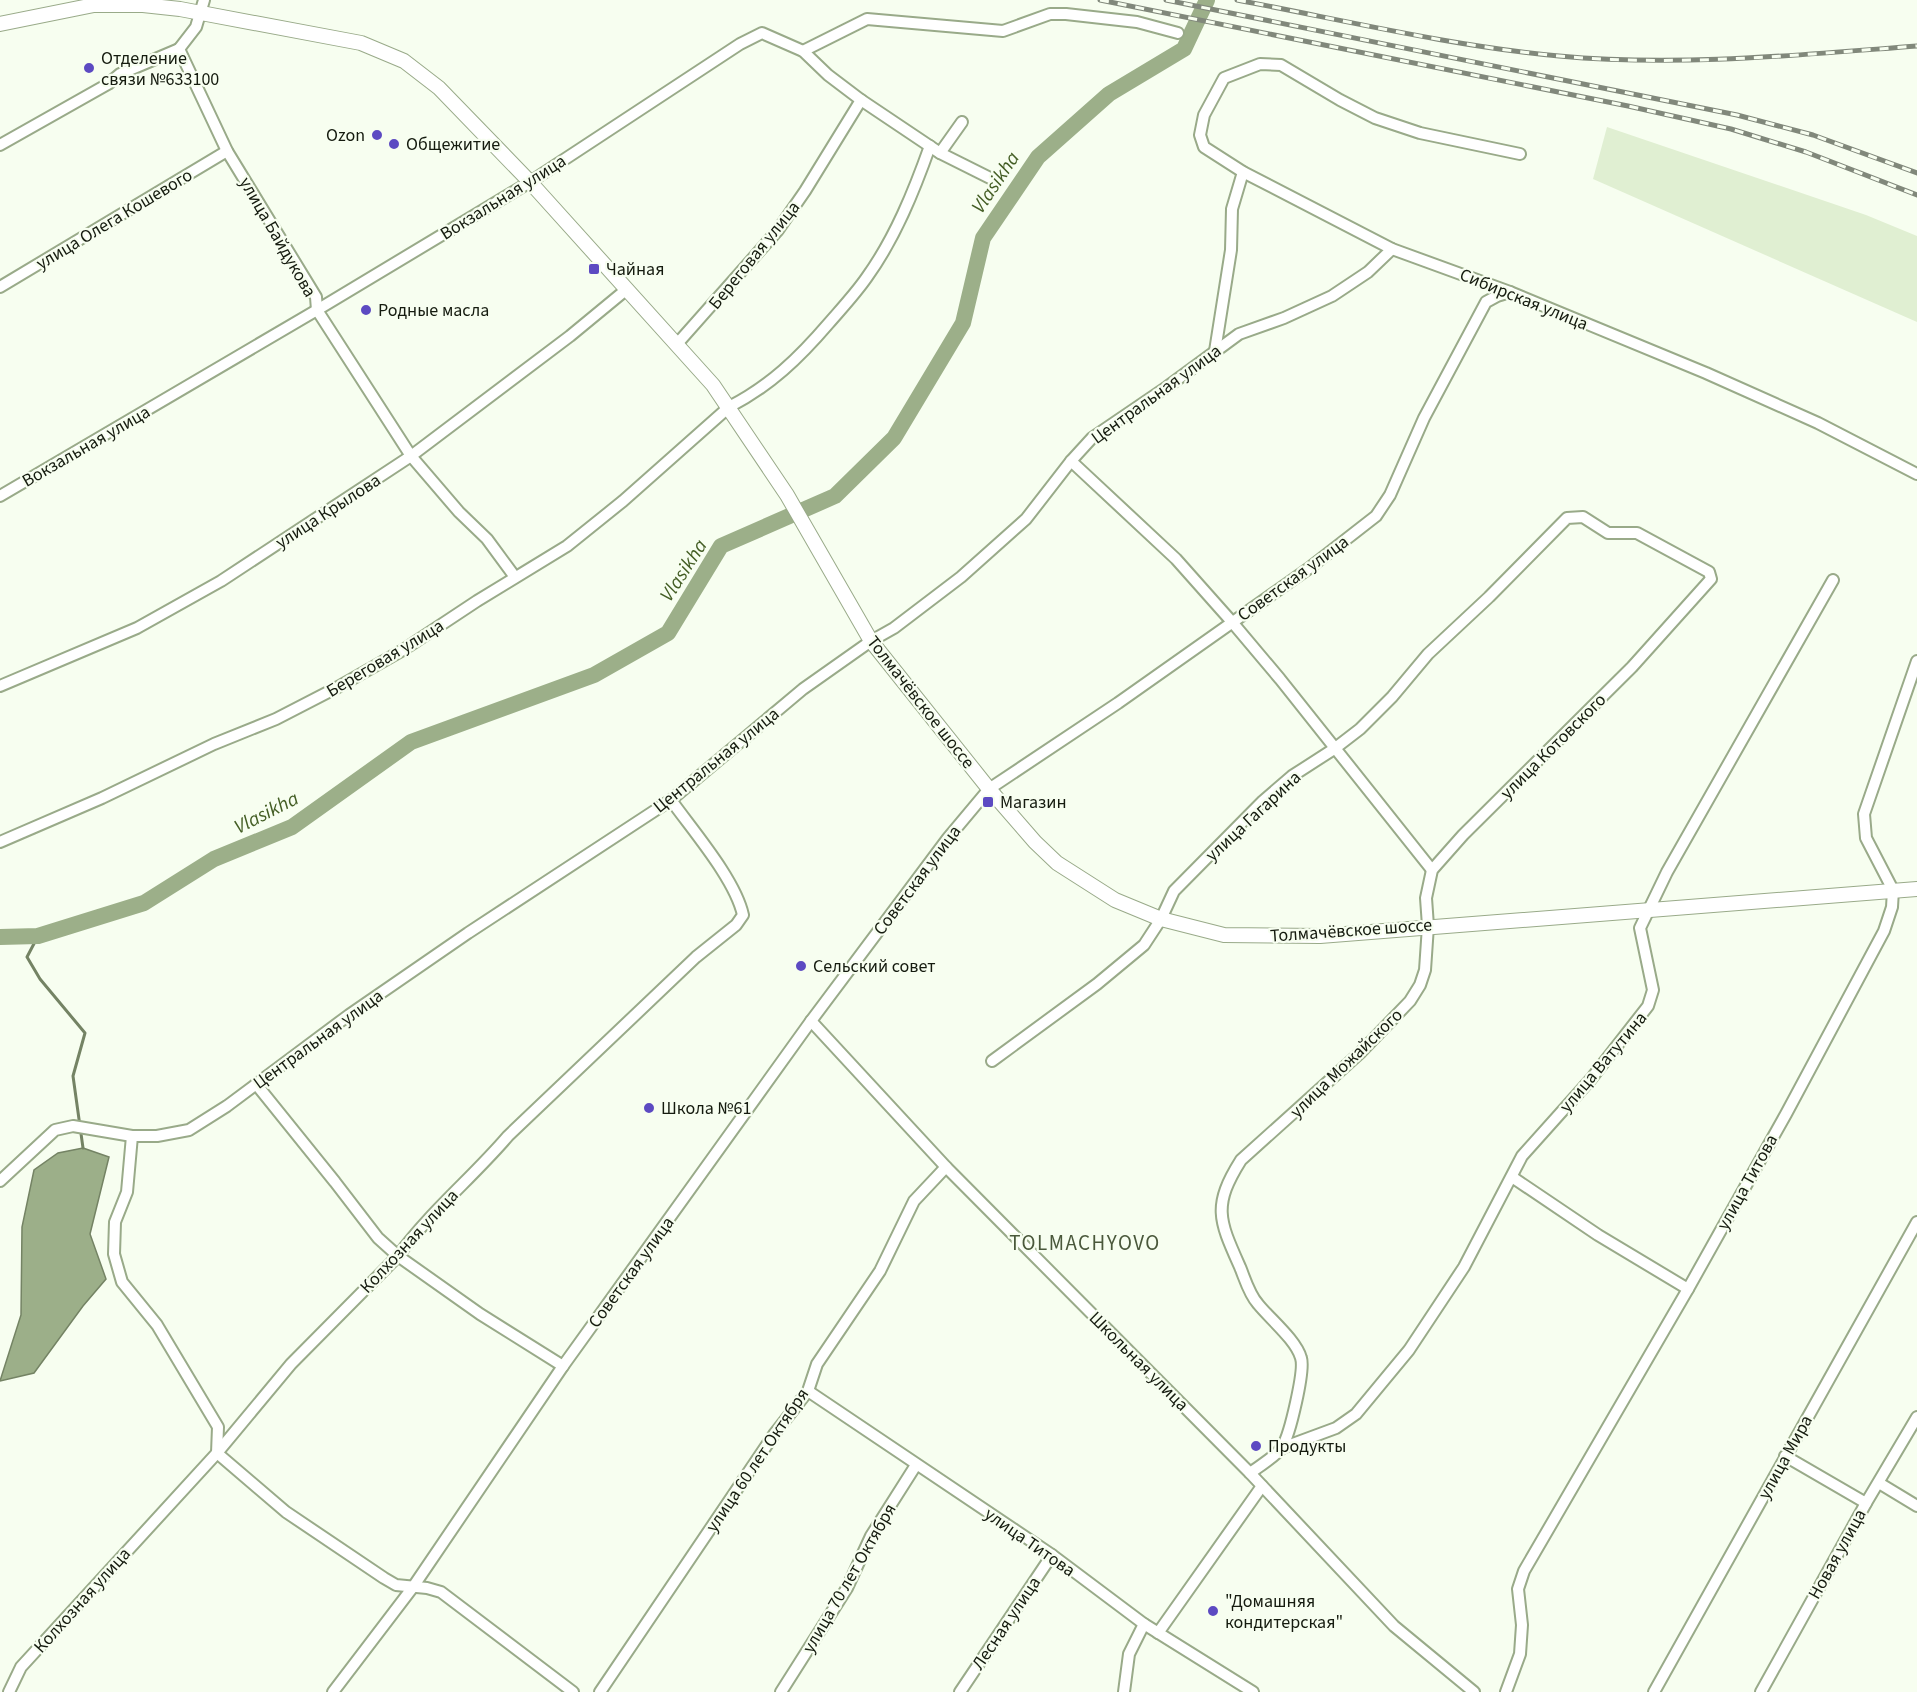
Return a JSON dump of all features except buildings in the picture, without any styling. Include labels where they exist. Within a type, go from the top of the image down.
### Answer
[{"type":"main road","name":"Толмачёвское шоссе","points":[[0,24],[94,5],[203,7],[361,43],[404,61],[439,88],[530,182],[713,385],[787,495],[872,641],[989,789],[1035,842],[1057,863],[1114,900],[1161,919],[1224,935],[1320,936],[1650,908],[1917,889]]},
{"type":"street","points":[[0,145],[108,84],[120,74],[178,49],[196,27],[203,7]]},
{"type":"street","points":[[803,51],[867,19],[1003,31],[1050,15],[1066,14],[1137,22],[1178,33]]},
{"type":"street","name":"Вокзальная улица","points":[[0,496],[530,182],[740,44],[762,33],[803,51],[828,75],[861,100],[940,153],[996,181]]},
{"type":"street","name":"улица Байдукова","points":[[178,49],[227,151],[316,297],[317,310],[411,456],[459,512],[487,539],[515,577]]},
{"type":"street","name":"Сибирская улица","points":[[1520,154],[1420,133],[1375,118],[1281,65],[1260,64],[1224,78],[1204,115],[1200,135],[1204,147],[1243,172],[1392,249],[1510,292],[1706,373],[1808,419],[1917,474]]},
{"type":"street","name":"Береговая улица","points":[[677,344],[778,230],[861,100]]},
{"type":"street","points":[[940,153],[962,122]]},
{"type":"street","name":"Береговая улица","points":[[0,842],[102,798],[214,744],[276,719],[338,687],[403,650],[567,546],[623,501],[729,407],[782,373],[811,344],[866,278],[897,224],[930,146]]},
{"type":"street","name":"улица Олега Кошевого","points":[[0,286],[227,151]]},
{"type":"street","points":[[1215,351],[1231,250],[1232,210],[1243,172]]},
{"type":"street","name":"Центральная улица","points":[[0,1181],[55,1130],[73,1126],[132,1136],[157,1136],[189,1130],[227,1106],[349,1015],[468,933],[670,800],[803,689],[894,628],[961,578],[1026,519],[1092,438],[1167,387],[1239,333],[1284,318],[1332,296],[1368,272],[1392,249]]},
{"type":"street","name":"улица Крылова","points":[[0,686],[137,628],[212,586],[411,456],[627,290]]},
{"type":"street","name":"Советская улица","points":[[333,1692],[413,1587],[563,1366],[811,1021],[941,847],[989,789],[1118,703],[1308,569],[1376,516],[1390,495],[1424,418],[1486,302],[1510,292]]},
{"type":"street","points":[[1071,461],[1176,559],[1232,622],[1432,870],[1426,898],[1428,926]]},
{"type":"street","name":"улица Гагарина","points":[[992,1060],[1097,984],[1144,945],[1161,919],[1174,891],[1263,801],[1292,776],[1360,729],[1392,697],[1428,654],[1490,597],[1567,518],[1583,518],[1608,533],[1637,533],[1709,572],[1712,579]]},
{"type":"street","name":"улица Котовского","points":[[1432,870],[1632,667],[1712,579]]},
{"type":"street","name":"улица Ватутина","points":[[1250,1473],[1282,1448],[1336,1428],[1356,1414],[1409,1350],[1464,1268],[1522,1156],[1591,1079],[1648,1006],[1653,990],[1640,928],[1667,872],[1833,580]]},
{"type":"street","points":[[1893,890],[1866,838],[1864,814],[1917,661]]},
{"type":"street","name":"Колхозная улица","points":[[9,1692],[21,1667],[217,1453],[291,1364],[398,1256],[412,1237],[483,1165],[508,1136],[696,957],[736,925],[743,915],[740,902],[717,865],[670,800]]},
{"type":"street","name":"улица Титова","points":[[1506,1692],[1520,1654],[1522,1624],[1518,1589],[1524,1571],[1688,1289],[1884,931],[1892,907],[1893,890]]},
{"type":"street","name":"улица Можайского","points":[[1282,1448],[1297,1397],[1302,1371],[1301,1357],[1293,1344],[1255,1302],[1221,1219],[1222,1201],[1228,1181],[1241,1160],[1361,1052],[1410,1001],[1420,985],[1425,970],[1428,926]]},
{"type":"street","name":"Школьная улица","points":[[811,1021],[946,1167],[1250,1473],[1394,1626],[1474,1692]]},
{"type":"street","points":[[256,1084],[378,1238],[398,1256],[480,1314],[563,1366]]},
{"type":"street","points":[[132,1136],[127,1192],[115,1222],[114,1254],[122,1282],[156,1325],[218,1427],[217,1453],[286,1512],[390,1582],[441,1592],[573,1692]]},
{"type":"street","name":"улица 60 лет Октября","points":[[600,1692],[775,1433],[808,1391],[817,1364],[880,1271],[914,1201],[946,1167]]},
{"type":"street","points":[[1512,1177],[1598,1235],[1688,1289]]},
{"type":"street","name":"улица Мира","points":[[1654,1692],[1917,1222]]},
{"type":"street","name":"улица Титова","points":[[808,1391],[1052,1555],[1144,1624],[1253,1692]]},
{"type":"street","name":"Новая улица","points":[[1761,1692],[1866,1503],[1917,1417]]},
{"type":"street","points":[[1785,1456],[1866,1503]]},
{"type":"street","name":"улица 70 лет Октября","points":[[781,1692],[847,1588],[872,1536],[916,1465]]},
{"type":"street","points":[[1879,1483],[1917,1506]]},
{"type":"street","points":[[1158,1633],[1262,1486]]},
{"type":"street","name":"Лесная улица","points":[[960,1692],[1052,1555]]},
{"type":"street","points":[[1124,1692],[1129,1654],[1144,1624]]},
{"type":"shaded area","points":[[1607,127],[1866,215],[1917,236],[1917,322],[1593,179]]},
{"type":"shaded area","points":[[83,1148],[109,1157],[90,1234],[106,1279],[83,1306],[34,1373],[0,1381],[21,1315],[22,1227],[34,1170],[58,1153]]},
{"type":"waterway","name":"Vlasikha","points":[[0,937],[38,936],[144,903],[214,859],[292,827],[411,742],[594,675],[668,633],[721,546],[835,496],[894,438],[963,323],[983,238],[1038,157],[1109,94],[1184,49],[1207,0]]},
{"type":"waterway","points":[[38,936],[27,957],[40,979],[85,1033],[73,1076],[83,1148]]},
{"type":"railway","points":[[1100,0],[1628,106],[1731,129],[1806,152],[1917,195]]},
{"type":"railway","points":[[1166,0],[1737,115],[1813,135],[1917,173]]},
{"type":"railway","points":[[1237,0],[1397,32],[1478,46],[1559,56],[1648,60],[1738,59],[1917,46]]},
{"type":"place","name":"Отделение связи №633100","points":[[89,68]]},
{"type":"place","name":"Ozon","points":[[377,135]]},
{"type":"place","name":"Общежитие","points":[[394,144]]},
{"type":"place","name":"Чайная","points":[[594,269]]},
{"type":"place","name":"Родные масла","points":[[366,310]]},
{"type":"place","name":"Магазин","points":[[988,802]]},
{"type":"place","name":"Сельский совет","points":[[801,966]]},
{"type":"place","name":"Школа №61","points":[[649,1108]]},
{"type":"place","name":"Продукты","points":[[1256,1446]]},
{"type":"place","name":"\"Домашняя кондитерская\"","points":[[1213,1611]]},
{"type":"district","name":"TOLMACHYOVO","points":[[1085,1243]]}]
